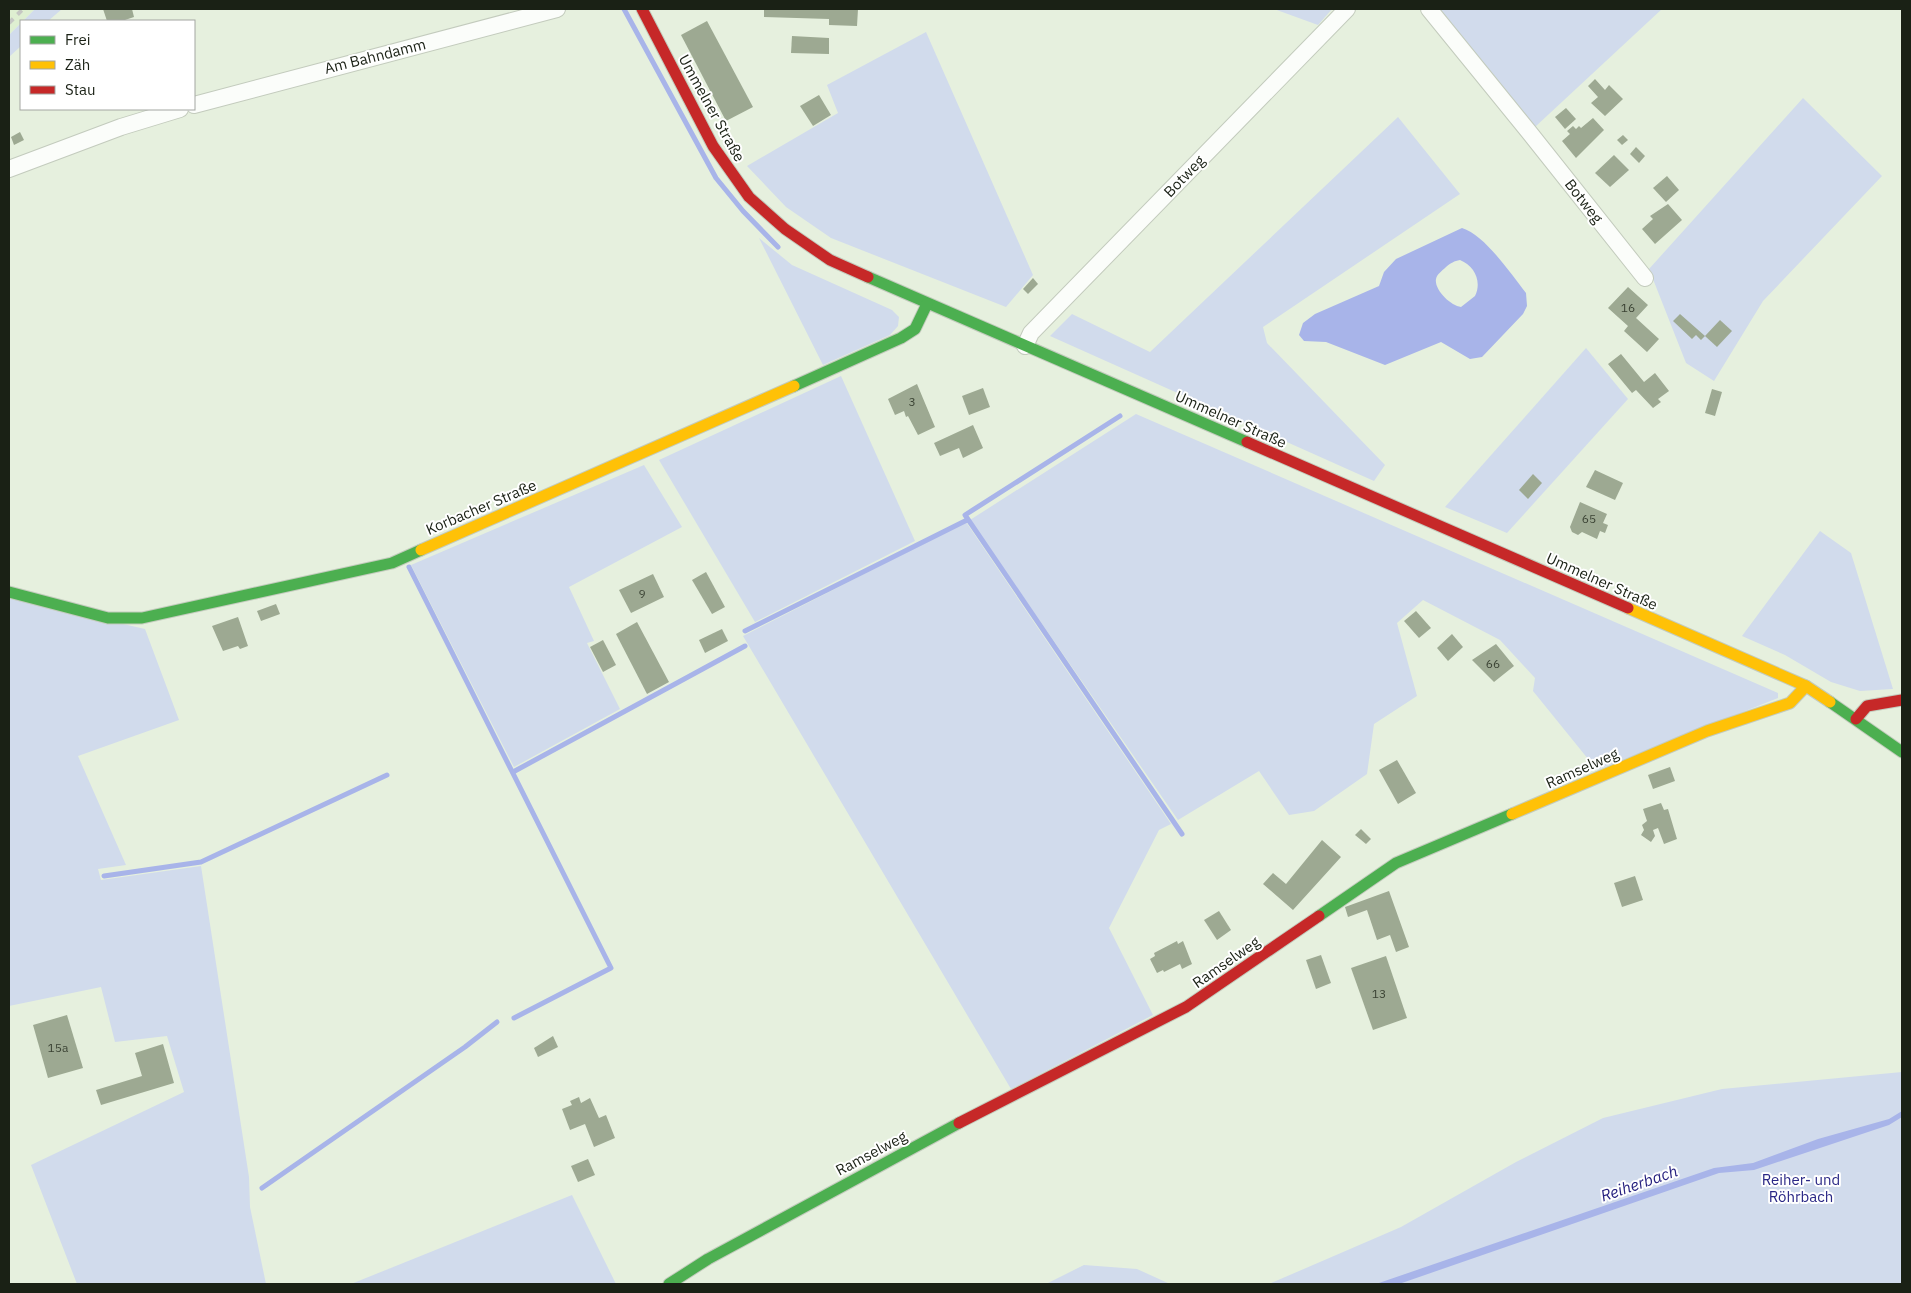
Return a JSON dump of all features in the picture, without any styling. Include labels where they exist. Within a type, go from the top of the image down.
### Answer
[{"type":"street","name":"Am Bahndamm","points":[[195,105],[556,9]]},
{"type":"street","name":"Ummelner Straße","points":[[642,9],[713,146],[749,197],[784,229],[830,260],[927,304],[1806,686],[1902,752]]},
{"type":"street","name":"Botweg","points":[[1024,346],[1031,333],[1348,9]]},
{"type":"street","name":"Botweg","points":[[1429,9],[1645,278]]},
{"type":"street","points":[[9,169],[121,127],[177,110]]},
{"type":"street","name":"Korbacher Straße","points":[[9,592],[108,618],[142,618],[392,562],[646,452],[901,338],[915,329],[927,304]]},
{"type":"street","name":"Ramselweg","points":[[670,1284],[708,1259],[899,1154],[1186,1007],[1396,863],[1707,730],[1790,703],[1806,686]]},
{"type":"street","points":[[1856,719],[1867,706],[1902,700]]},
{"type":"shaded area","points":[[9,9],[35,9],[24,20],[20,20],[20,24],[9,35]]},
{"type":"green space","points":[[35,9],[62,9],[49,20],[24,20]]},
{"type":"green space","points":[[1274,9],[1332,9],[1318,25]]},
{"type":"green space","points":[[1437,9],[1662,9],[1535,127]]},
{"type":"green space","points":[[20,24],[20,47],[9,57],[9,35]]},
{"type":"green space","points":[[926,32],[1033,275],[1006,307],[831,238],[786,207],[747,166],[838,113],[827,85]]},
{"type":"green space","points":[[1803,98],[1882,176],[1763,301],[1714,381],[1686,363],[1649,269]]},
{"type":"green space","points":[[1398,117],[1460,194],[1263,327],[1267,343],[1385,465],[1374,481],[1050,336],[1072,314],[1150,352]]},
{"type":"green space","points":[[759,238],[792,265],[892,310],[899,317],[898,326],[890,335],[823,365]]},
{"type":"green space","points":[[1586,348],[1628,399],[1507,533],[1445,507]]},
{"type":"green space","points":[[841,376],[915,541],[755,622],[659,460]]},
{"type":"green space","points":[[1136,414],[1778,693],[1778,698],[1597,770],[1533,691],[1535,678],[1500,640],[1423,600],[1397,623],[1417,696],[1374,724],[1367,774],[1314,811],[1289,815],[1259,771],[1178,820],[970,520]]},
{"type":"green space","points":[[644,465],[682,527],[569,587],[594,641],[587,643],[620,709],[514,767],[411,565]]},
{"type":"green space","points":[[966,522],[1171,824],[1159,830],[1109,928],[1153,1015],[1011,1089],[743,636]]},
{"type":"green space","points":[[1820,531],[1851,553],[1893,689],[1860,691],[1831,682],[1785,655],[1742,636]]},
{"type":"green space","points":[[9,598],[145,629],[179,720],[78,756],[126,865],[98,869],[101,880],[201,866],[249,1177],[250,1207],[266,1284],[77,1284],[31,1165],[184,1092],[167,1036],[115,1042],[101,987],[9,1006]]},
{"type":"green space","name":"Reiher- und Röhrbach","points":[[1902,1072],[1902,1284],[1269,1284],[1401,1227],[1516,1162],[1603,1118],[1722,1089]]},
{"type":"green space","points":[[572,1195],[616,1284],[351,1284]]},
{"type":"green space","points":[[1084,1265],[1137,1269],[1170,1284],[1046,1284]]},
{"type":"water","points":[[1462,228],[1480,238],[1497,256],[1526,293],[1527,306],[1523,314],[1482,357],[1470,359],[1441,342],[1385,365],[1326,342],[1304,341],[1299,335],[1303,323],[1315,314],[1379,286],[1384,272],[1396,259]],"holes":[[[1460,260],[1470,266],[1476,275],[1478,285],[1475,296],[1461,307],[1444,297],[1438,288],[1436,279],[1453,262]]]},
{"type":"water","points":[[1902,1111],[1902,1117],[1889,1125],[1754,1170],[1719,1173],[1399,1284],[1376,1284],[1714,1168],[1753,1163],[1818,1139],[1889,1119]]},
{"type":"building","points":[[103,9],[132,9],[134,17],[125,20],[107,20]]},
{"type":"building","points":[[764,9],[858,9],[857,26],[829,25],[829,19],[764,17]]},
{"type":"building","points":[[707,21],[753,107],[726,121],[681,35]]},
{"type":"building","points":[[792,36],[829,38],[829,54],[791,53]]},
{"type":"building","points":[[1595,79],[1605,90],[1609,85],[1623,99],[1605,116],[1591,103],[1598,97],[1588,86]]},
{"type":"building","points":[[819,95],[831,115],[813,126],[800,106]]},
{"type":"building","points":[[1566,108],[1576,119],[1565,129],[1555,117]]},
{"type":"building","points":[[1593,118],[1604,130],[1576,158],[1562,141],[1570,134],[1567,131],[1573,126],[1576,129],[1579,126],[1581,128]]},
{"type":"building","points":[[20,132],[24,140],[14,145],[11,137]]},
{"type":"building","points":[[1623,135],[1628,140],[1622,145],[1617,140]]},
{"type":"building","points":[[1636,147],[1645,156],[1639,163],[1630,154]]},
{"type":"building","points":[[1614,155],[1629,170],[1610,187],[1595,173]]},
{"type":"building","points":[[1667,176],[1679,190],[1666,202],[1653,188]]},
{"type":"building","points":[[1668,204],[1682,220],[1655,244],[1642,229],[1653,219],[1650,216]]},
{"type":"building","points":[[1033,278],[1038,284],[1028,294],[1023,289]]},
{"type":"building","points":[[1628,287],[1648,305],[1636,318],[1659,339],[1647,352],[1624,331],[1628,326],[1608,308]]},
{"type":"building","points":[[1680,314],[1705,336],[1701,340],[1696,335],[1692,339],[1673,321]]},
{"type":"building","points":[[1720,320],[1732,331],[1717,347],[1705,336]]},
{"type":"building","points":[[1621,354],[1644,382],[1655,373],[1669,391],[1658,399],[1661,402],[1653,408],[1636,390],[1632,393],[1608,364]]},
{"type":"building","points":[[917,384],[935,427],[918,435],[904,411],[895,415],[888,399]]},
{"type":"building","points":[[983,388],[990,407],[969,415],[962,396]]},
{"type":"building","points":[[1712,389],[1722,392],[1715,416],[1705,413]]},
{"type":"building","points":[[973,425],[983,448],[963,458],[959,448],[940,456],[934,443]]},
{"type":"building","points":[[1595,470],[1623,483],[1615,500],[1586,487]]},
{"type":"building","points":[[1533,474],[1542,483],[1528,499],[1519,490]]},
{"type":"building","points":[[1580,502],[1607,514],[1603,523],[1608,525],[1605,533],[1600,531],[1597,539],[1582,532],[1578,535],[1572,532],[1570,527]]},
{"type":"building","points":[[706,572],[725,607],[712,614],[692,580]]},
{"type":"building","points":[[653,574],[664,597],[631,613],[619,590]]},
{"type":"building","points":[[276,604],[280,614],[261,621],[257,611]]},
{"type":"building","points":[[1416,611],[1431,628],[1419,638],[1404,621]]},
{"type":"building","points":[[238,617],[248,646],[240,649],[238,646],[223,651],[212,626]]},
{"type":"building","points":[[637,622],[669,682],[647,694],[616,634]]},
{"type":"building","points":[[722,629],[728,641],[705,653],[699,640]]},
{"type":"building","points":[[1452,634],[1463,647],[1448,661],[1437,648]]},
{"type":"building","points":[[603,640],[616,665],[603,672],[590,647]]},
{"type":"building","points":[[1496,644],[1514,666],[1494,682],[1472,660]]},
{"type":"building","points":[[1397,760],[1416,793],[1398,804],[1379,770]]},
{"type":"building","points":[[1670,767],[1675,781],[1653,789],[1648,775]]},
{"type":"building","points":[[1661,803],[1664,810],[1668,809],[1677,839],[1664,844],[1658,828],[1653,830],[1655,836],[1651,842],[1641,835],[1644,830],[1642,825],[1647,821],[1643,809]]},
{"type":"building","points":[[1361,829],[1371,839],[1366,844],[1355,835]]},
{"type":"building","points":[[1322,840],[1341,857],[1293,910],[1263,884],[1273,873],[1286,884]]},
{"type":"building","points":[[1635,876],[1643,900],[1622,907],[1614,883]]},
{"type":"building","points":[[1389,891],[1409,947],[1396,952],[1390,935],[1377,940],[1367,910],[1348,917],[1345,907]]},
{"type":"building","points":[[1219,911],[1231,930],[1217,940],[1204,920]]},
{"type":"building","points":[[1177,941],[1178,944],[1183,941],[1192,964],[1182,969],[1180,964],[1164,972],[1163,970],[1157,973],[1150,959],[1155,956],[1154,953]]},
{"type":"building","points":[[1321,955],[1331,983],[1316,989],[1306,960]]},
{"type":"building","points":[[1386,956],[1407,1018],[1373,1030],[1351,968]]},
{"type":"building","points":[[67,1015],[83,1068],[48,1078],[33,1025]]},
{"type":"building","points":[[553,1036],[558,1047],[538,1057],[534,1048]]},
{"type":"building","points":[[163,1044],[174,1083],[101,1105],[96,1090],[142,1076],[135,1053]]},
{"type":"building","points":[[579,1097],[581,1103],[590,1098],[599,1118],[606,1115],[615,1138],[594,1147],[585,1124],[570,1130],[562,1109],[572,1105],[570,1101]]},
{"type":"building","points":[[588,1159],[595,1175],[578,1182],[571,1166]]},
{"type":"waterway","points":[[624,9],[716,178],[743,211],[778,247]]},
{"type":"waterway","points":[[1120,416],[965,515],[1182,834]]},
{"type":"waterway","points":[[745,631],[967,520]]},
{"type":"waterway","points":[[409,567],[611,968],[514,1018]]},
{"type":"waterway","points":[[513,772],[745,646]]},
{"type":"waterway","points":[[104,876],[201,862],[387,775]]},
{"type":"waterway","points":[[262,1188],[465,1047],[497,1022]]},
{"type":"railway","points":[[9,23],[23,9]]},
{"type":"traffic: fast","points":[[868,277],[1247,442]]},
{"type":"traffic: fast","points":[[794,386],[901,338],[915,329],[927,304]]},
{"type":"traffic: fast","points":[[9,592],[108,618],[142,618],[392,563],[421,550]]},
{"type":"traffic: fast","points":[[1830,702],[1902,752]]},
{"type":"traffic: fast","points":[[1319,916],[1396,863],[1512,814]]},
{"type":"traffic: fast","points":[[669,1284],[708,1259],[959,1123]]},
{"type":"traffic: slow","points":[[421,550],[794,386]]},
{"type":"traffic: slow","points":[[1628,608],[1806,686],[1830,702]]},
{"type":"traffic: slow","points":[[1512,814],[1707,731],[1790,703],[1806,686]]},
{"type":"traffic: jam","points":[[642,9],[713,146],[749,197],[785,229],[830,260],[868,277]]},
{"type":"traffic: jam","points":[[1247,442],[1628,608]]},
{"type":"traffic: jam","points":[[1856,719],[1867,706],[1902,700]]},
{"type":"traffic: jam","points":[[959,1123],[1186,1007],[1319,916]]},
{"type":"water label","name":"Reiherbach","points":[[1639,1183]]}]
